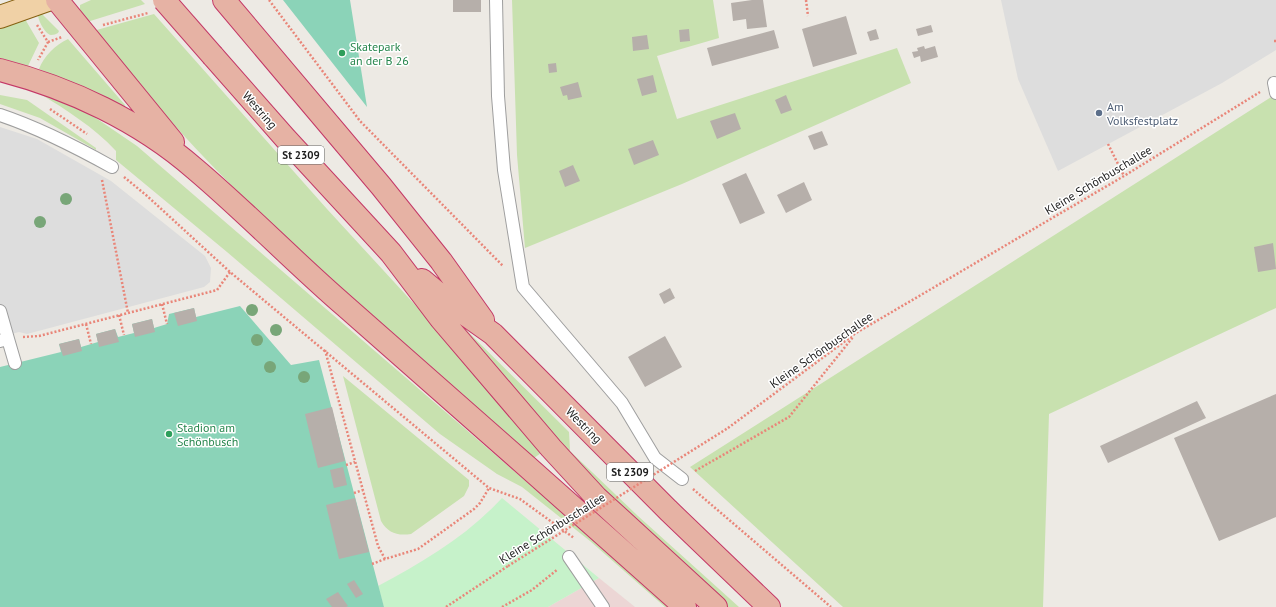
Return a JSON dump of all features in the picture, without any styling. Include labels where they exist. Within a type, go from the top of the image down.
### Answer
[{"type":"highway","points":[[57,0],[80,31],[194,168]]},
{"type":"highway","points":[[224,0],[381,186],[441,261],[493,334]]},
{"type":"highway","name":"Westring","points":[[157,6],[213,56],[286,139],[391,253],[441,319],[551,448],[596,497],[716,607]]},
{"type":"highway","points":[[0,70],[31,78],[91,102],[145,132],[194,168],[304,270],[685,607]]},
{"type":"highway","name":"Westring","points":[[391,253],[452,305],[493,334],[668,510],[769,607]]},
{"type":"main road","points":[[0,16],[48,0]]},
{"type":"lane","points":[[496,0],[498,96],[504,170],[523,287],[622,403],[655,458],[682,479]]},
{"type":"lane","points":[[0,115],[40,131],[112,167]]},
{"type":"lane","points":[[0,311],[4,340],[15,363]]},
{"type":"lane","points":[[569,557],[603,607]]},
{"type":"path","points":[[269,0],[360,121],[523,287]]},
{"type":"path","points":[[806,0],[808,16]]},
{"type":"path","points":[[31,78],[35,64],[48,42],[157,6]]},
{"type":"path","points":[[27,8],[48,42]]},
{"type":"path","name":"Kleine Schönbuschallee","points":[[446,607],[508,566],[728,428],[856,333],[1275,88]]},
{"type":"path","points":[[46,107],[78,127],[90,137]]},
{"type":"path","points":[[1108,144],[1124,176]]},
{"type":"path","points":[[98,159],[128,313]]},
{"type":"path","points":[[112,167],[146,195],[230,272],[489,488],[520,499],[578,541],[564,564],[532,590],[502,607]]},
{"type":"path","points":[[4,340],[39,336],[217,290],[230,272]]},
{"type":"path","points":[[162,304],[167,324]]},
{"type":"path","points":[[119,315],[124,336]]},
{"type":"path","points":[[86,324],[91,344]]},
{"type":"path","points":[[831,607],[682,479],[789,417],[856,333]]},
{"type":"path","points":[[325,350],[378,546],[385,559]]},
{"type":"path","points":[[346,465],[355,462]]},
{"type":"path","points":[[372,564],[418,549],[474,509],[480,503],[489,488]]},
{"type":"path","points":[[354,493],[363,490]]},
{"type":"shaded area","name":"Am Volksfestplatz","points":[[1001,0],[1276,0],[1276,50],[1222,83],[1058,171],[1018,79]]},
{"type":"shaded area","points":[[0,127],[37,139],[111,181],[205,256],[211,268],[210,282],[204,287],[27,334],[19,332],[0,337]]},
{"type":"shaded area","points":[[599,578],[635,607],[548,607]]},
{"type":"green space","points":[[91,0],[141,0],[145,4],[87,22],[80,10],[80,5]]},
{"type":"green space","name":"Skatepark an der B 26","points":[[283,0],[350,0],[367,107]]},
{"type":"green space","points":[[512,0],[713,0],[719,38],[657,56],[677,119],[897,48],[911,83],[682,184],[525,248],[517,155]]},
{"type":"green space","points":[[42,14],[59,31],[58,33],[51,35],[46,32],[38,17],[38,15]]},
{"type":"green space","points":[[154,14],[327,209],[451,344],[544,451],[534,458],[395,338],[305,257],[176,127],[123,68],[93,31]]},
{"type":"green space","points":[[25,19],[39,43],[28,66],[0,58],[0,26]]},
{"type":"green space","points":[[68,39],[125,105],[124,108],[39,69],[50,51]]},
{"type":"green space","points":[[39,93],[87,112],[137,146],[672,607],[665,607],[590,541],[522,487],[497,474],[440,434],[227,252],[116,160],[116,151],[98,134],[79,119]]},
{"type":"green space","points":[[1276,94],[1276,308],[1049,414],[1043,607],[843,607],[690,467]]},
{"type":"green space","points":[[0,95],[27,100],[96,148],[96,150],[40,118],[0,104]]},
{"type":"green space","name":"Stadion am Schönbusch","points":[[240,306],[291,365],[319,360],[384,607],[0,607],[0,367],[61,352],[59,344],[79,339],[81,347],[98,342],[96,334],[115,329],[118,337],[134,333],[132,324],[152,319],[154,328],[167,324],[169,314],[194,308],[196,317]]},
{"type":"green space","points":[[449,313],[569,432],[570,451],[638,516],[739,607],[728,607],[603,492]]},
{"type":"green space","points":[[343,376],[469,480],[469,486],[464,496],[411,534],[393,533],[381,521]]},
{"type":"green space","points":[[502,498],[599,578],[548,607],[384,607],[378,586],[428,558],[444,547],[474,524]]},
{"type":"building","points":[[453,0],[481,0],[481,12],[453,12]]},
{"type":"building","points":[[763,0],[767,27],[747,29],[746,19],[733,21],[731,3]]},
{"type":"building","points":[[846,16],[857,54],[813,67],[802,29]]},
{"type":"building","points":[[931,25],[933,32],[918,36],[916,29]]},
{"type":"building","points":[[689,29],[690,41],[680,42],[679,30]]},
{"type":"building","points":[[876,29],[879,39],[870,41],[867,32]]},
{"type":"building","points":[[774,30],[779,48],[712,66],[707,48]]},
{"type":"building","points":[[647,35],[649,49],[633,51],[632,37]]},
{"type":"building","points":[[924,46],[925,49],[935,46],[938,57],[921,62],[920,56],[914,58],[912,52],[918,51],[917,48]]},
{"type":"building","points":[[556,63],[557,72],[549,73],[548,64]]},
{"type":"building","points":[[653,75],[657,92],[642,96],[637,79]]},
{"type":"building","points":[[578,82],[582,97],[568,100],[567,95],[563,96],[560,87]]},
{"type":"building","points":[[786,95],[792,110],[781,114],[775,100]]},
{"type":"building","points":[[735,113],[741,129],[717,139],[710,121]]},
{"type":"building","points":[[822,131],[828,145],[814,150],[808,136]]},
{"type":"building","points":[[653,140],[659,155],[634,165],[628,149]]},
{"type":"building","points":[[573,165],[580,181],[565,187],[559,171]]},
{"type":"building","points":[[746,173],[765,213],[740,224],[722,184]]},
{"type":"building","points":[[804,182],[812,200],[786,213],[777,195]]},
{"type":"building","points":[[1273,243],[1276,269],[1258,272],[1254,247]]},
{"type":"building","points":[[670,288],[675,298],[664,304],[659,294]]},
{"type":"building","points":[[194,308],[197,321],[178,326],[174,313]]},
{"type":"building","points":[[152,319],[155,332],[135,337],[132,324]]},
{"type":"building","points":[[115,329],[119,342],[99,347],[96,334]]},
{"type":"building","points":[[665,336],[682,367],[645,387],[628,357]]},
{"type":"building","points":[[79,339],[82,351],[63,356],[59,344]]},
{"type":"building","points":[[1276,394],[1276,517],[1219,541],[1174,438]]},
{"type":"building","points":[[1197,401],[1206,418],[1108,463],[1100,446]]},
{"type":"building","points":[[332,407],[345,461],[318,468],[305,414]]},
{"type":"building","points":[[343,467],[347,485],[334,488],[330,470]]},
{"type":"building","points":[[355,498],[369,552],[339,559],[326,505]]},
{"type":"building","points":[[354,580],[363,594],[356,598],[347,584]]},
{"type":"building","points":[[338,592],[348,606],[332,607],[326,599]]},
{"type":"place","name":"Skatepark an der B 26","points":[[342,53]]},
{"type":"place","name":"Am Volksfestplatz","points":[[1099,113]]},
{"type":"place","name":"Stadion am Schönbusch","points":[[169,434]]}]
